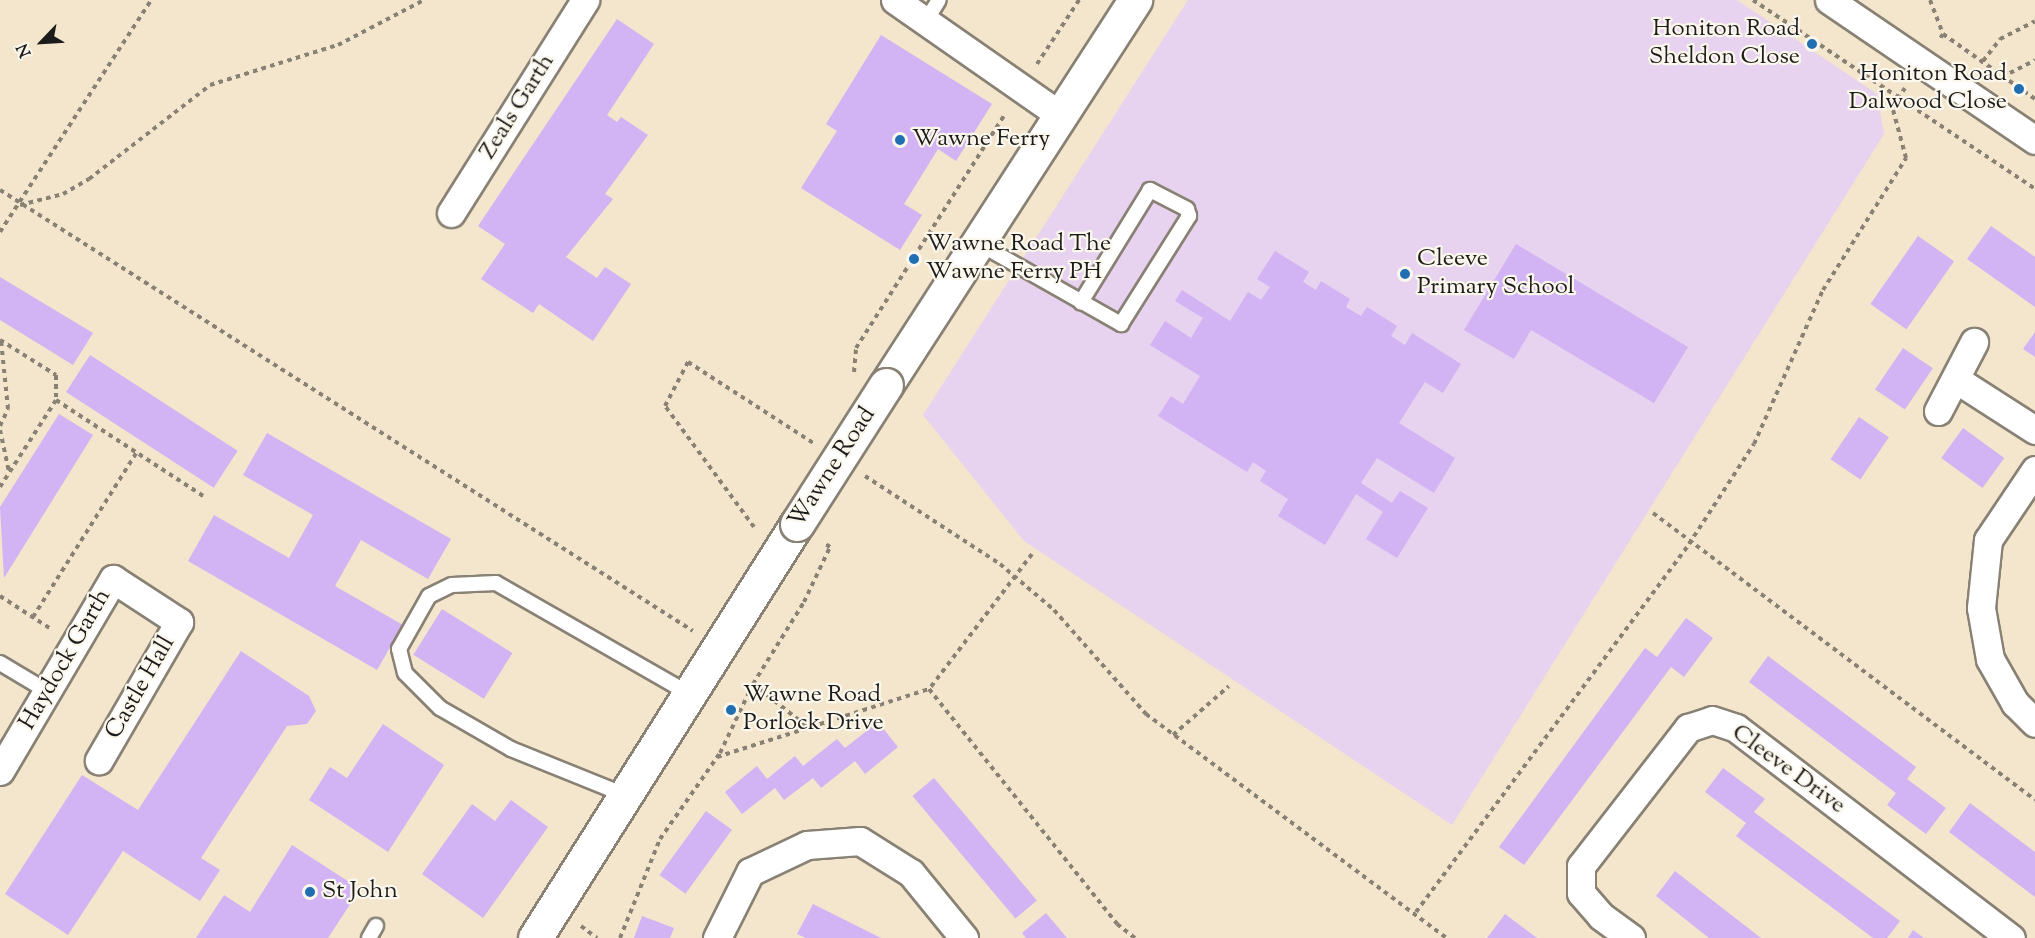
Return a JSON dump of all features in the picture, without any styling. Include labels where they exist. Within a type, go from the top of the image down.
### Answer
[{"type":"street","name":"Zeals Garth","points":[[451,213],[585,0]]},
{"type":"street","points":[[895,0],[933,10],[1022,86],[1060,115]]},
{"type":"street","name":"Wawne Road","points":[[535,938],[886,386],[975,241],[1135,0]]},
{"type":"street","points":[[1829,0],[2035,140]]},
{"type":"street","points":[[1938,411],[1957,380],[1974,342]]},
{"type":"street","points":[[1957,380],[2035,430]]},
{"type":"street","points":[[2035,470],[1988,540],[1981,608],[1990,659],[2015,703],[2035,723]]},
{"type":"street","name":"Haydock Garth","points":[[0,771],[113,579]]},
{"type":"street","name":"Castle Hall","points":[[99,760],[179,622],[113,579]]},
{"type":"street","name":"Cleeve Drive","points":[[1631,938],[1600,916],[1581,893],[1581,866],[1688,728],[1712,720],[1736,728],[2010,938]]},
{"type":"street","points":[[717,938],[750,872],[807,845],[860,841],[911,873],[964,938]]},
{"type":"lane","points":[[975,241],[1081,302],[1121,324],[1189,216],[1187,209],[1157,190],[1150,189],[1081,302]]},
{"type":"lane","points":[[625,795],[511,749],[440,708],[405,673],[399,649],[429,597],[452,585],[496,583],[690,694]]},
{"type":"lane","points":[[0,663],[47,691]]},
{"type":"path","points":[[0,232],[20,205],[151,0]]},
{"type":"path","points":[[20,205],[63,194],[88,179],[210,85],[338,45],[424,0]]},
{"type":"path","points":[[853,384],[856,348],[1079,0]]},
{"type":"path","points":[[1753,0],[2035,189]]},
{"type":"path","points":[[1930,0],[1943,34],[2035,99]]},
{"type":"path","points":[[1983,61],[2000,39],[2035,21]]},
{"type":"path","points":[[1416,912],[1689,544],[1754,444],[1823,290],[1906,158],[1892,105],[1943,34]]},
{"type":"path","points":[[2002,77],[2035,60]]},
{"type":"path","points":[[0,190],[20,205],[719,647]]},
{"type":"path","points":[[0,487],[56,400],[56,375],[1,340]]},
{"type":"path","points":[[1,340],[8,410],[0,428],[9,473]]},
{"type":"path","points":[[755,525],[665,406],[688,362],[819,447]]},
{"type":"path","points":[[56,400],[205,497]]},
{"type":"path","points":[[807,455],[820,434]]},
{"type":"path","points":[[33,616],[137,452]]},
{"type":"path","points":[[859,473],[1018,580],[1054,610],[1105,674],[1173,735],[1395,902],[1416,912],[1447,938]]},
{"type":"path","points":[[1653,513],[1689,544],[2035,800]]},
{"type":"path","points":[[749,535],[761,518]]},
{"type":"path","points":[[620,938],[660,839],[717,757],[753,684],[804,602],[830,547],[797,524]]},
{"type":"path","points":[[717,757],[928,689],[1018,580],[1032,554]]},
{"type":"path","points":[[0,596],[75,644]]},
{"type":"path","points":[[690,629],[696,620]]},
{"type":"path","points":[[753,684],[809,729]]},
{"type":"path","points":[[1173,735],[1229,686]]},
{"type":"path","points":[[928,689],[1117,924],[1135,938]]},
{"type":"shaded area","name":"Cleeve Primary School","points":[[1188,0],[1737,0],[1877,94],[1884,134],[1452,825],[1024,541],[923,415]]},
{"type":"building","points":[[617,19],[654,44],[607,115],[617,122],[621,117],[648,135],[605,194],[613,199],[566,257],[597,278],[605,267],[631,284],[593,341],[539,304],[533,313],[481,279],[505,244],[478,226]]},
{"type":"building","name":"Wawne Ferry","points":[[881,35],[992,104],[956,161],[938,149],[904,204],[922,215],[900,250],[801,188],[837,131],[826,124]]},
{"type":"building","points":[[1991,226],[2035,257],[2035,307],[1967,259]]},
{"type":"building","points":[[1918,236],[1954,261],[1906,329],[1870,304]]},
{"type":"building","points":[[1516,244],[1688,347],[1654,403],[1531,330],[1514,359],[1464,330]]},
{"type":"building","points":[[1275,251],[1309,272],[1303,282],[1316,290],[1321,281],[1350,299],[1346,307],[1361,316],[1367,307],[1397,326],[1391,336],[1405,345],[1412,333],[1461,364],[1443,393],[1425,382],[1399,423],[1455,458],[1434,493],[1377,458],[1361,483],[1392,503],[1400,491],[1428,508],[1397,558],[1366,539],[1383,512],[1356,494],[1325,545],[1278,516],[1288,499],[1260,481],[1266,471],[1253,462],[1247,472],[1158,416],[1171,396],[1183,404],[1200,376],[1150,345],[1165,321],[1191,338],[1203,318],[1175,301],[1182,290],[1230,321],[1248,292],[1261,300],[1270,287],[1257,279]]},
{"type":"building","points":[[0,277],[93,333],[73,365],[0,320]]},
{"type":"building","points":[[2035,332],[2035,357],[2023,349]]},
{"type":"building","points":[[1903,348],[1933,368],[1905,410],[1875,389]]},
{"type":"building","points":[[90,355],[238,451],[214,488],[66,392]]},
{"type":"building","points":[[59,414],[93,435],[4,578],[0,507]]},
{"type":"building","points":[[1859,417],[1889,437],[1860,479],[1830,459]]},
{"type":"building","points":[[1963,428],[2004,458],[1983,488],[1941,458]]},
{"type":"building","points":[[267,433],[451,539],[428,579],[361,540],[335,586],[403,625],[377,670],[188,561],[214,515],[289,558],[313,515],[243,475]]},
{"type":"building","points":[[442,609],[512,653],[484,699],[413,655]]},
{"type":"building","points":[[1686,618],[1713,638],[1684,677],[1671,667],[1524,865],[1499,847],[1645,648],[1657,657]]},
{"type":"building","points":[[241,651],[309,696],[316,711],[307,724],[287,726],[201,858],[220,870],[200,901],[123,851],[68,935],[5,894],[82,775],[138,810]]},
{"type":"building","points":[[1768,656],[1916,767],[1907,779],[1946,808],[1926,834],[1887,805],[1896,793],[1749,682]]},
{"type":"building","points":[[878,722],[898,747],[865,774],[855,761],[821,788],[813,778],[784,800],[775,788],[742,814],[725,792],[757,766],[767,779],[795,756],[803,766],[837,739],[845,748]]},
{"type":"building","points":[[383,724],[444,765],[388,852],[309,800],[330,767],[347,778]]},
{"type":"building","points":[[1723,768],[1765,799],[1754,812],[1900,921],[1887,938],[1873,938],[1736,836],[1746,823],[1705,792]]},
{"type":"building","points":[[934,778],[1037,901],[1015,919],[913,796]]},
{"type":"building","points":[[511,800],[548,827],[483,918],[422,874],[472,804],[495,821]]},
{"type":"building","points":[[1970,803],[2035,852],[2035,897],[1949,832]]},
{"type":"building","points":[[706,811],[732,830],[685,894],[660,875]]},
{"type":"building","name":"St John","points":[[292,845],[360,889],[328,938],[196,938],[224,895],[250,912]]},
{"type":"building","points":[[1675,871],[1761,938],[1709,938],[1656,896]]},
{"type":"building","points":[[813,904],[881,938],[806,938],[797,934]]},
{"type":"building","points":[[1046,913],[1067,938],[1026,938],[1022,933]]},
{"type":"building","points":[[1505,914],[1537,938],[1487,938]]},
{"type":"building","points":[[642,916],[674,928],[670,938],[634,938]]},
{"type":"building","points":[[1913,930],[1924,938],[1908,938]]},
{"type":"place","name":"Honiton Road Sheldon Close","points":[[1812,44]]},
{"type":"place","name":"Honiton Road Dalwood Close","points":[[2019,89]]},
{"type":"place","name":"Wawne Ferry","points":[[900,140]]},
{"type":"place","name":"Wawne Road The Wawne Ferry PH","points":[[914,259]]},
{"type":"place","name":"Cleeve Primary School","points":[[1405,274]]},
{"type":"place","name":"Wawne Road Porlock Drive","points":[[731,710]]},
{"type":"place","name":"St John","points":[[310,892]]}]
